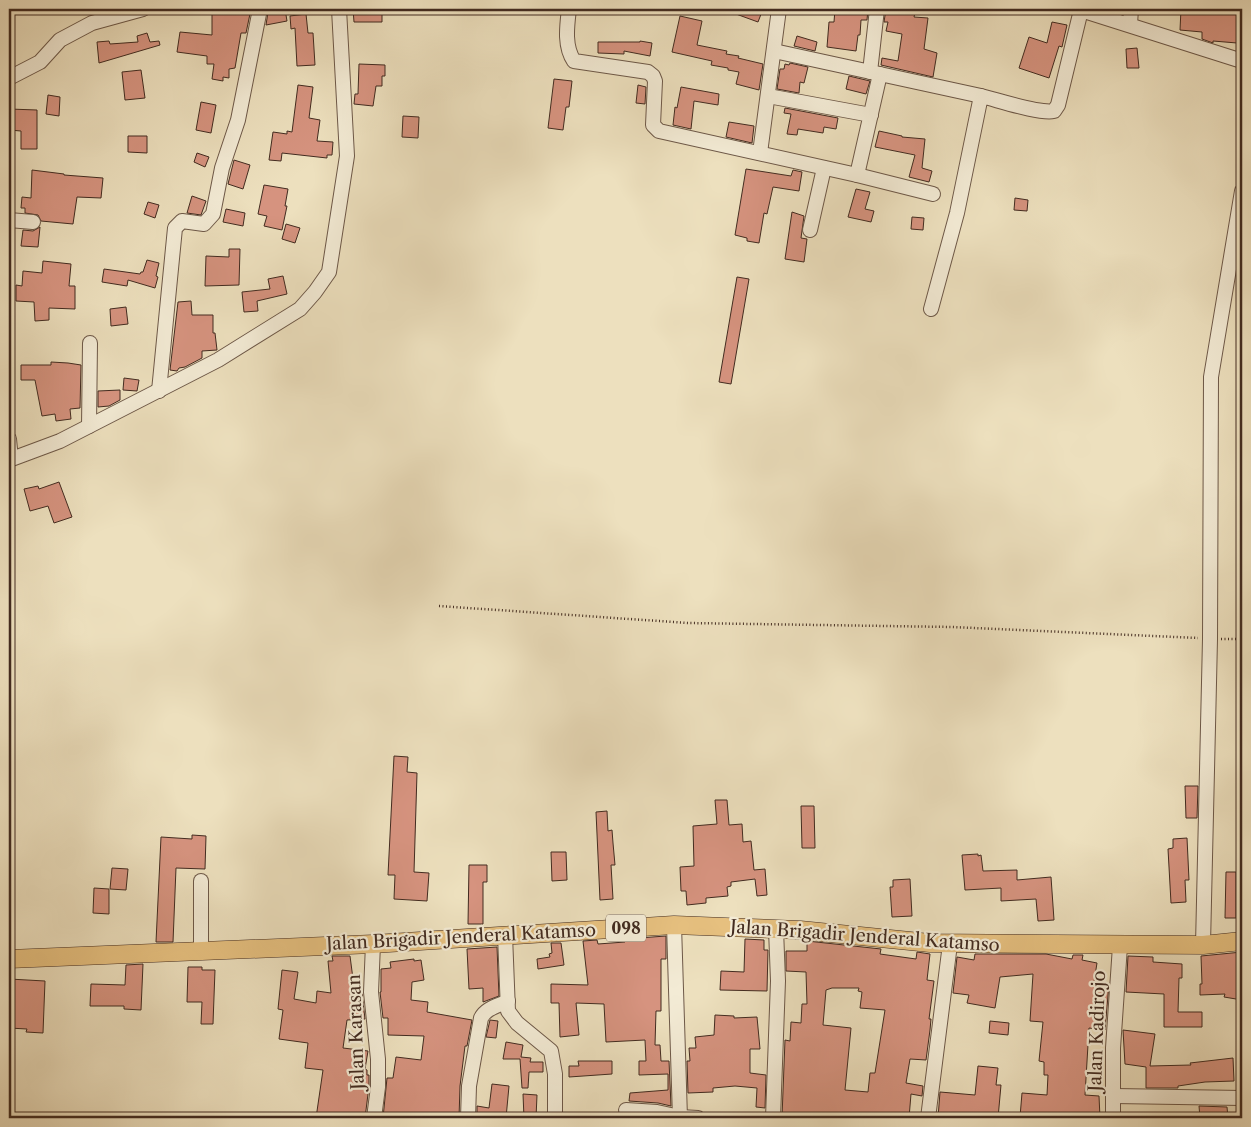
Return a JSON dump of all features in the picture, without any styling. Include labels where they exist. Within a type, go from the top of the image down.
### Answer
[{"type":"main road","name":"Jalan Brigadir Jenderal Katamso","points":[[9,959],[373,944],[674,925],[800,930],[930,944],[1120,946],[1204,945],[1242,941]]},
{"type":"street","points":[[9,78],[40,62],[60,40],[92,24],[143,9]]},
{"type":"street","points":[[158,391],[175,228],[182,221],[204,224],[213,214],[222,168],[238,120],[260,9]]},
{"type":"street","points":[[9,439],[10,460],[60,441],[218,360],[300,309],[315,292],[329,272],[347,156],[339,9]]},
{"type":"street","points":[[570,9],[567,40],[574,61],[648,72],[653,76],[652,122],[654,128],[659,131],[933,194]]},
{"type":"street","points":[[760,153],[778,9]]},
{"type":"street","points":[[857,175],[871,115],[875,73],[877,9]]},
{"type":"street","points":[[774,51],[1049,112],[1054,111],[1058,105],[1080,9],[1242,61]]},
{"type":"street","points":[[1130,24],[1131,9]]},
{"type":"street","points":[[768,96],[871,115]]},
{"type":"street","points":[[931,309],[957,213],[981,96]]},
{"type":"street","points":[[810,230],[824,168]]},
{"type":"street","points":[[1204,945],[1210,639],[1210,377],[1242,191]]},
{"type":"street","points":[[9,220],[33,222]]},
{"type":"street","points":[[89,426],[90,342]]},
{"type":"street","points":[[200,951],[201,881]]},
{"type":"street","points":[[674,925],[680,1118]]},
{"type":"street","points":[[773,1118],[778,981],[776,929]]},
{"type":"street","points":[[505,935],[508,1011],[517,1023],[551,1051],[555,1074],[555,1118]]},
{"type":"street","name":"Jalan Karasan","points":[[373,944],[371,992],[378,1059],[378,1087],[374,1118]]},
{"type":"street","points":[[928,1118],[950,944]]},
{"type":"street","name":"Jalan Kadirojo","points":[[1113,1118],[1113,1048],[1120,946]]},
{"type":"street","points":[[468,1118],[470,1086],[481,1018],[484,1013],[508,1001]]},
{"type":"street","points":[[1114,1096],[1242,1098]]},
{"type":"street","points":[[626,1110],[657,1112],[680,1118],[698,1118]]},
{"type":"path","points":[[439,606],[688,623],[952,627],[1242,639]]},
{"type":"building","points":[[212,9],[251,9],[246,33],[241,33],[235,68],[229,69],[229,78],[223,77],[223,81],[212,79],[214,64],[207,64],[207,56],[177,52],[180,32],[212,35]]},
{"type":"building","points":[[285,9],[287,21],[266,25],[268,12]]},
{"type":"building","points":[[353,9],[382,9],[382,22],[354,22]]},
{"type":"building","points":[[725,9],[763,9],[758,22]]},
{"type":"building","points":[[835,9],[868,9],[867,20],[861,20],[856,51],[827,47],[829,22],[834,22]]},
{"type":"building","points":[[886,9],[916,9],[914,17],[928,18],[924,49],[937,53],[933,77],[881,65],[882,58],[898,61],[902,34],[886,31],[888,22],[884,22]]},
{"type":"building","points":[[1181,9],[1240,9],[1237,43],[1213,41],[1213,43],[1202,39],[1202,32],[1180,30]]},
{"type":"building","points":[[306,14],[308,33],[313,33],[315,65],[297,66],[295,28],[291,29],[290,16]]},
{"type":"building","points":[[680,16],[702,21],[697,45],[727,51],[726,54],[763,64],[759,90],[736,84],[739,72],[711,65],[712,61],[672,52]]},
{"type":"building","points":[[1052,22],[1067,25],[1062,47],[1059,46],[1049,78],[1019,68],[1029,37],[1047,43]]},
{"type":"building","points":[[147,33],[150,42],[159,41],[160,45],[99,63],[97,42],[109,41],[110,44],[138,42],[137,36]]},
{"type":"building","points":[[797,36],[817,42],[815,51],[794,46]]},
{"type":"building","points":[[640,41],[652,43],[650,56],[624,51],[624,54],[598,53],[598,42]]},
{"type":"building","points":[[1137,48],[1139,68],[1127,68],[1126,49]]},
{"type":"building","points":[[790,63],[808,67],[804,83],[800,82],[799,93],[777,89],[780,69],[784,69],[785,64],[789,65]]},
{"type":"building","points":[[359,64],[385,65],[385,76],[382,76],[382,86],[376,86],[373,106],[354,104],[355,94],[358,94]]},
{"type":"building","points":[[141,70],[145,98],[125,100],[122,72]]},
{"type":"building","points":[[849,76],[870,81],[866,94],[846,89]]},
{"type":"building","points":[[554,79],[572,81],[569,107],[566,107],[563,130],[548,128]]},
{"type":"building","points":[[298,85],[313,87],[309,118],[320,120],[317,141],[333,142],[332,155],[327,155],[327,158],[282,153],[281,161],[269,160],[273,132],[287,134],[287,131],[292,132]]},
{"type":"building","points":[[638,85],[646,87],[645,104],[636,103]]},
{"type":"building","points":[[681,87],[719,94],[718,105],[694,101],[691,129],[673,125],[675,107],[677,108]]},
{"type":"building","points":[[48,95],[60,97],[59,116],[46,114]]},
{"type":"building","points":[[201,102],[216,105],[211,133],[196,130]]},
{"type":"building","points":[[785,108],[838,118],[836,129],[824,127],[823,133],[798,129],[797,135],[787,134],[791,114],[784,113]]},
{"type":"building","points":[[9,109],[37,110],[37,149],[21,149],[21,131],[9,130]]},
{"type":"building","points":[[403,116],[419,117],[418,138],[402,137]]},
{"type":"building","points":[[729,122],[754,126],[752,143],[726,137]]},
{"type":"building","points":[[879,131],[902,137],[925,139],[922,168],[932,171],[929,182],[909,177],[915,155],[875,147]]},
{"type":"building","points":[[128,136],[147,136],[147,153],[128,152]]},
{"type":"building","points":[[197,153],[209,157],[205,167],[194,162]]},
{"type":"building","points":[[234,160],[250,165],[243,189],[228,184]]},
{"type":"building","points":[[746,169],[791,176],[793,170],[802,172],[799,191],[773,187],[767,214],[764,213],[759,243],[747,241],[747,238],[735,235]]},
{"type":"building","points":[[32,170],[103,178],[101,198],[77,197],[73,224],[41,221],[38,215],[25,213],[25,208],[21,208],[22,197],[31,198]]},
{"type":"building","points":[[264,185],[288,189],[282,230],[264,226],[267,216],[258,214]]},
{"type":"building","points":[[856,189],[870,192],[865,209],[874,211],[871,222],[848,217]]},
{"type":"building","points":[[192,196],[206,201],[201,215],[187,213]]},
{"type":"building","points":[[1015,198],[1028,200],[1027,211],[1014,210]]},
{"type":"building","points":[[148,202],[159,205],[155,218],[144,214]]},
{"type":"building","points":[[226,209],[245,213],[243,226],[223,222]]},
{"type":"building","points":[[792,212],[804,216],[801,238],[807,239],[804,262],[785,259]]},
{"type":"building","points":[[912,217],[924,218],[923,230],[911,229]]},
{"type":"building","points":[[286,224],[300,228],[295,243],[282,239]]},
{"type":"building","points":[[40,227],[38,247],[21,246],[23,230],[33,231]]},
{"type":"building","points":[[229,249],[240,249],[239,285],[205,286],[206,256],[229,257]]},
{"type":"building","points":[[147,260],[159,263],[155,288],[128,280],[127,286],[102,282],[104,269],[140,274],[143,272]]},
{"type":"building","points":[[43,261],[71,264],[69,286],[75,286],[75,309],[49,308],[49,320],[35,321],[34,302],[16,301],[16,285],[22,286],[23,271],[42,273]]},
{"type":"building","points":[[283,276],[287,294],[257,301],[258,311],[244,312],[242,292],[270,289],[268,279]]},
{"type":"building","points":[[737,277],[749,279],[731,384],[719,382]]},
{"type":"building","points":[[191,301],[192,315],[213,315],[213,333],[215,333],[217,350],[202,351],[202,358],[179,368],[177,371],[170,370],[178,302]]},
{"type":"building","points":[[126,307],[128,324],[111,326],[110,309]]},
{"type":"building","points":[[51,362],[81,365],[80,408],[70,409],[71,419],[56,421],[55,414],[42,416],[35,380],[21,380],[21,365],[51,365]]},
{"type":"building","points":[[124,378],[139,380],[137,391],[123,390]]},
{"type":"building","points":[[120,390],[120,400],[109,406],[98,407],[98,391]]},
{"type":"building","points":[[59,482],[72,517],[54,523],[48,506],[30,511],[24,489],[38,486],[39,489]]},
{"type":"building","points":[[394,756],[408,757],[407,772],[417,773],[414,872],[429,873],[427,901],[394,899],[395,875],[388,875]]},
{"type":"building","points":[[1185,786],[1198,786],[1197,818],[1186,818]]},
{"type":"building","points":[[715,800],[727,800],[729,825],[742,824],[743,842],[751,841],[754,870],[765,869],[767,895],[757,896],[755,879],[731,882],[731,886],[727,887],[728,896],[706,898],[706,903],[687,905],[686,891],[681,891],[680,867],[694,866],[693,826],[717,824]]},
{"type":"building","points":[[801,806],[814,806],[815,848],[802,848]]},
{"type":"building","points":[[607,811],[608,831],[612,830],[615,865],[611,865],[613,899],[600,900],[596,812]]},
{"type":"building","points":[[192,835],[206,836],[205,869],[176,868],[173,942],[156,942],[161,837],[192,839]]},
{"type":"building","points":[[1187,838],[1189,880],[1185,880],[1186,902],[1171,903],[1168,849],[1173,848],[1173,839]]},
{"type":"building","points":[[551,852],[566,852],[567,880],[552,881]]},
{"type":"building","points":[[978,854],[978,856],[981,855],[983,871],[1017,870],[1017,880],[1051,877],[1054,920],[1038,921],[1036,899],[1001,901],[1001,888],[965,890],[962,855]]},
{"type":"building","points":[[469,865],[487,865],[487,882],[483,882],[483,924],[468,924]]},
{"type":"building","points":[[112,868],[128,869],[126,890],[110,889]]},
{"type":"building","points":[[1226,872],[1236,872],[1236,918],[1225,918]]},
{"type":"building","points":[[910,879],[912,916],[892,917],[890,887],[893,887],[893,880]]},
{"type":"building","points":[[94,888],[109,889],[109,914],[93,913]]},
{"type":"building","points":[[666,936],[666,959],[661,959],[661,1011],[656,1011],[655,1045],[660,1045],[661,1061],[669,1061],[671,1106],[629,1101],[630,1093],[668,1090],[668,1074],[639,1075],[639,1061],[646,1061],[645,1040],[606,1042],[604,1004],[576,1003],[579,1035],[560,1037],[559,1003],[551,1003],[551,984],[588,985],[583,941],[597,940],[598,944],[625,942],[625,939]]},
{"type":"building","points":[[745,939],[764,940],[764,950],[768,950],[767,991],[720,990],[721,971],[744,972]]},
{"type":"building","points":[[807,941],[881,949],[880,954],[916,959],[917,952],[930,954],[927,980],[934,981],[926,1060],[910,1059],[906,1083],[923,1086],[922,1096],[911,1094],[909,1118],[842,1115],[841,1118],[782,1117],[785,1040],[790,1041],[791,1022],[801,1023],[802,1004],[807,1004],[806,972],[786,971],[786,951],[807,951]],"holes":[[[832,988],[859,988],[858,991],[862,992],[860,1008],[885,1010],[875,1073],[870,1073],[868,1092],[845,1090],[851,1028],[823,1025],[826,990]]]},
{"type":"building","points":[[551,943],[561,943],[564,965],[538,969],[537,959],[550,957],[549,954],[552,953]]},
{"type":"building","points":[[497,947],[499,996],[483,1002],[483,988],[469,989],[467,949]]},
{"type":"building","points":[[1242,952],[1242,1000],[1224,997],[1225,994],[1200,995],[1200,984],[1202,984],[1201,956]]},
{"type":"building","points":[[975,954],[1046,954],[1072,959],[1073,955],[1083,955],[1082,960],[1097,963],[1094,982],[1109,984],[1105,1030],[1089,1028],[1085,1095],[1099,1096],[1100,1118],[1020,1117],[1022,1093],[1047,1095],[1048,1075],[1044,1075],[1044,1062],[1039,1061],[1043,1022],[1030,1021],[1033,974],[1000,977],[995,1008],[967,1003],[969,995],[953,993],[957,957],[974,960]]},
{"type":"building","points":[[332,956],[350,956],[355,994],[362,993],[365,1019],[347,1020],[343,1048],[368,1051],[365,1069],[367,1070],[367,1075],[369,1075],[369,1086],[365,1118],[316,1118],[323,1070],[305,1068],[308,1043],[279,1039],[283,1010],[278,1009],[282,970],[298,972],[294,999],[316,1003],[317,991],[331,993],[328,961],[333,961]]},
{"type":"building","points":[[1128,956],[1153,957],[1153,962],[1182,964],[1182,978],[1179,978],[1178,1012],[1202,1012],[1202,1027],[1164,1027],[1164,994],[1126,992]]},
{"type":"building","points":[[414,959],[414,961],[421,960],[424,980],[412,982],[411,1000],[428,1002],[427,1012],[472,1020],[467,1046],[465,1046],[460,1086],[459,1118],[383,1118],[387,1078],[393,1078],[396,1057],[421,1060],[424,1036],[388,1035],[388,1018],[383,1018],[380,992],[381,969],[391,968],[390,962]]},
{"type":"building","points":[[143,964],[141,1010],[124,1009],[124,1006],[90,1006],[91,984],[125,985],[126,965]]},
{"type":"building","points":[[188,967],[202,967],[202,970],[215,970],[213,1024],[201,1024],[202,1002],[187,1002]]},
{"type":"building","points":[[9,979],[45,981],[43,1033],[26,1032],[27,1029],[9,1028]]},
{"type":"building","points":[[715,1015],[734,1016],[734,1018],[757,1017],[760,1049],[750,1049],[750,1073],[766,1075],[765,1108],[756,1107],[757,1088],[735,1086],[713,1088],[713,1092],[688,1093],[687,1061],[690,1061],[689,1048],[696,1048],[695,1037],[714,1035]]},
{"type":"building","points":[[490,1020],[498,1021],[496,1038],[486,1037]]},
{"type":"building","points":[[990,1021],[1009,1023],[1008,1035],[989,1033]]},
{"type":"building","points":[[1123,1030],[1155,1034],[1150,1066],[1191,1065],[1190,1063],[1233,1058],[1234,1081],[1205,1082],[1178,1086],[1178,1088],[1146,1088],[1146,1067],[1125,1064]]},
{"type":"building","points":[[506,1042],[523,1045],[521,1057],[531,1058],[530,1062],[543,1062],[543,1072],[529,1072],[528,1088],[522,1088],[520,1059],[503,1059]]},
{"type":"building","points":[[578,1061],[612,1061],[612,1074],[569,1077],[569,1066],[579,1066]]},
{"type":"building","points":[[978,1066],[998,1068],[996,1085],[1001,1085],[998,1118],[938,1118],[940,1092],[975,1095]]},
{"type":"building","points":[[492,1084],[509,1086],[506,1118],[477,1118],[477,1106],[489,1108]]},
{"type":"building","points":[[523,1094],[537,1095],[536,1118],[524,1118]]},
{"type":"building","points":[[1199,1106],[1227,1107],[1228,1118],[1200,1118]]}]
